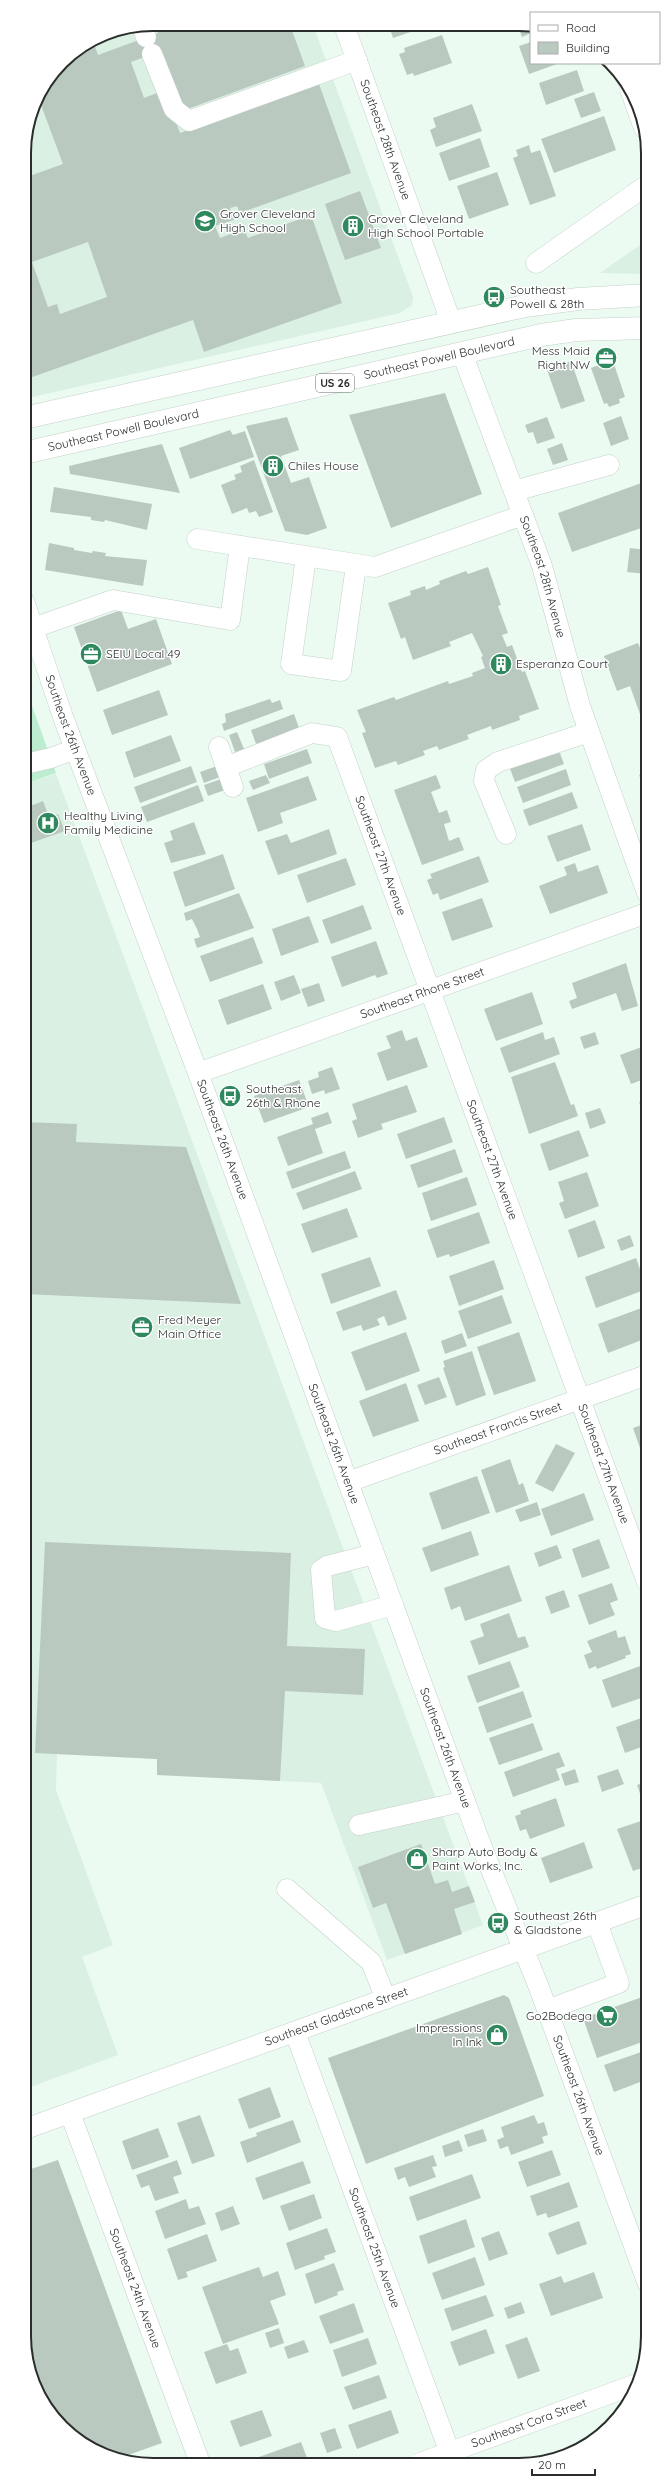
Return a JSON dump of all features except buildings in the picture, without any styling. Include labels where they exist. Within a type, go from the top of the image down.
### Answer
[{"type":"main road","points":[[31,416],[525,306],[578,299],[641,295]]},
{"type":"main road","name":"Southeast Powell Boulevard","points":[[31,451],[541,335],[576,330],[641,328]]},
{"type":"street","name":"Southeast 28th Avenue","points":[[346,31],[451,322]]},
{"type":"street","points":[[147,39],[174,109],[189,121],[357,60]]},
{"type":"street","points":[[536,263],[641,195]]},
{"type":"street","name":"Southeast 28th Avenue","points":[[462,353],[542,566],[589,732],[641,876]]},
{"type":"street","points":[[514,491],[609,465]]},
{"type":"street","points":[[197,539],[356,566],[375,567],[523,515]]},
{"type":"street","points":[[33,628],[113,600],[230,620],[240,546]]},
{"type":"street","points":[[306,557],[291,664],[341,671],[356,566]]},
{"type":"street","name":"Southeast 26th Avenue","points":[[31,622],[75,749],[198,1073],[465,1801],[524,1949],[641,2265]]},
{"type":"street","points":[[506,834],[484,781],[486,770],[498,762],[589,732]]},
{"type":"street","name":"Southeast 27th Avenue","points":[[226,766],[312,733],[337,737],[641,1566]]},
{"type":"street","points":[[219,747],[233,787]]},
{"type":"street","points":[[31,762],[51,758],[75,749]]},
{"type":"street","name":"Southeast Rhone Street","points":[[198,1073],[641,915]]},
{"type":"street","name":"Southeast Francis Street","points":[[348,1482],[641,1378]]},
{"type":"street","points":[[374,1554],[327,1566],[320,1570],[325,1618],[336,1621],[393,1605]]},
{"type":"street","points":[[359,1825],[465,1801]]},
{"type":"street","points":[[287,1889],[371,1962],[386,1999]]},
{"type":"street","name":"Southeast Gladstone Street","points":[[31,2127],[641,1907]]},
{"type":"street","points":[[547,2010],[619,1983],[597,1923]]},
{"type":"street","name":"Southeast 25th Avenue","points":[[295,2032],[452,2458]]},
{"type":"street","name":"Southeast 24th Avenue","points":[[70,2113],[198,2458]]},
{"type":"street","name":"Southeast Cora Street","points":[[452,2458],[630,2387]]},
{"type":"shaded area","name":"Grover Cleveland High School","points":[[315,31],[413,297],[412,305],[400,313],[31,397],[31,145],[35,121],[40,106],[56,79],[73,61],[92,47],[114,37],[137,32]]},
{"type":"shaded area","points":[[641,244],[641,274],[600,273]]},
{"type":"shaded area","name":"Fred Meyer Main Office","points":[[56,774],[483,1925],[387,1960],[321,1783],[157,1775],[157,1759],[57,1754],[56,1790],[113,1945],[82,1957],[118,2055],[31,2087],[31,782]]},
{"type":"green space","points":[[31,703],[56,773],[31,782]]},
{"type":"place","name":"Grover Cleveland High School","points":[[205,221]]},
{"type":"place","name":"Grover Cleveland High School Portable","points":[[353,226]]},
{"type":"place","name":"Southeast Powell & 28th","points":[[494,297]]},
{"type":"place","name":"Mess Maid Right NW","points":[[606,358]]},
{"type":"place","name":"Chiles House","points":[[273,466]]},
{"type":"place","name":"SEIU Local 49","points":[[91,654]]},
{"type":"place","name":"Esperanza Court","points":[[501,664]]},
{"type":"place","name":"Healthy Living Family Medicine","points":[[48,823]]},
{"type":"place","name":"Southeast 26th & Rhone","points":[[230,1096]]},
{"type":"place","name":"Fred Meyer Main Office","points":[[142,1327]]},
{"type":"place","name":"Sharp Auto Body & Paint Works, Inc.","points":[[417,1859]]},
{"type":"place","name":"Southeast 26th & Gladstone","points":[[498,1923]]},
{"type":"place","name":"Go2Bodega","points":[[607,2016]]},
{"type":"place","name":"Impressions In Ink","points":[[497,2035]]}]
